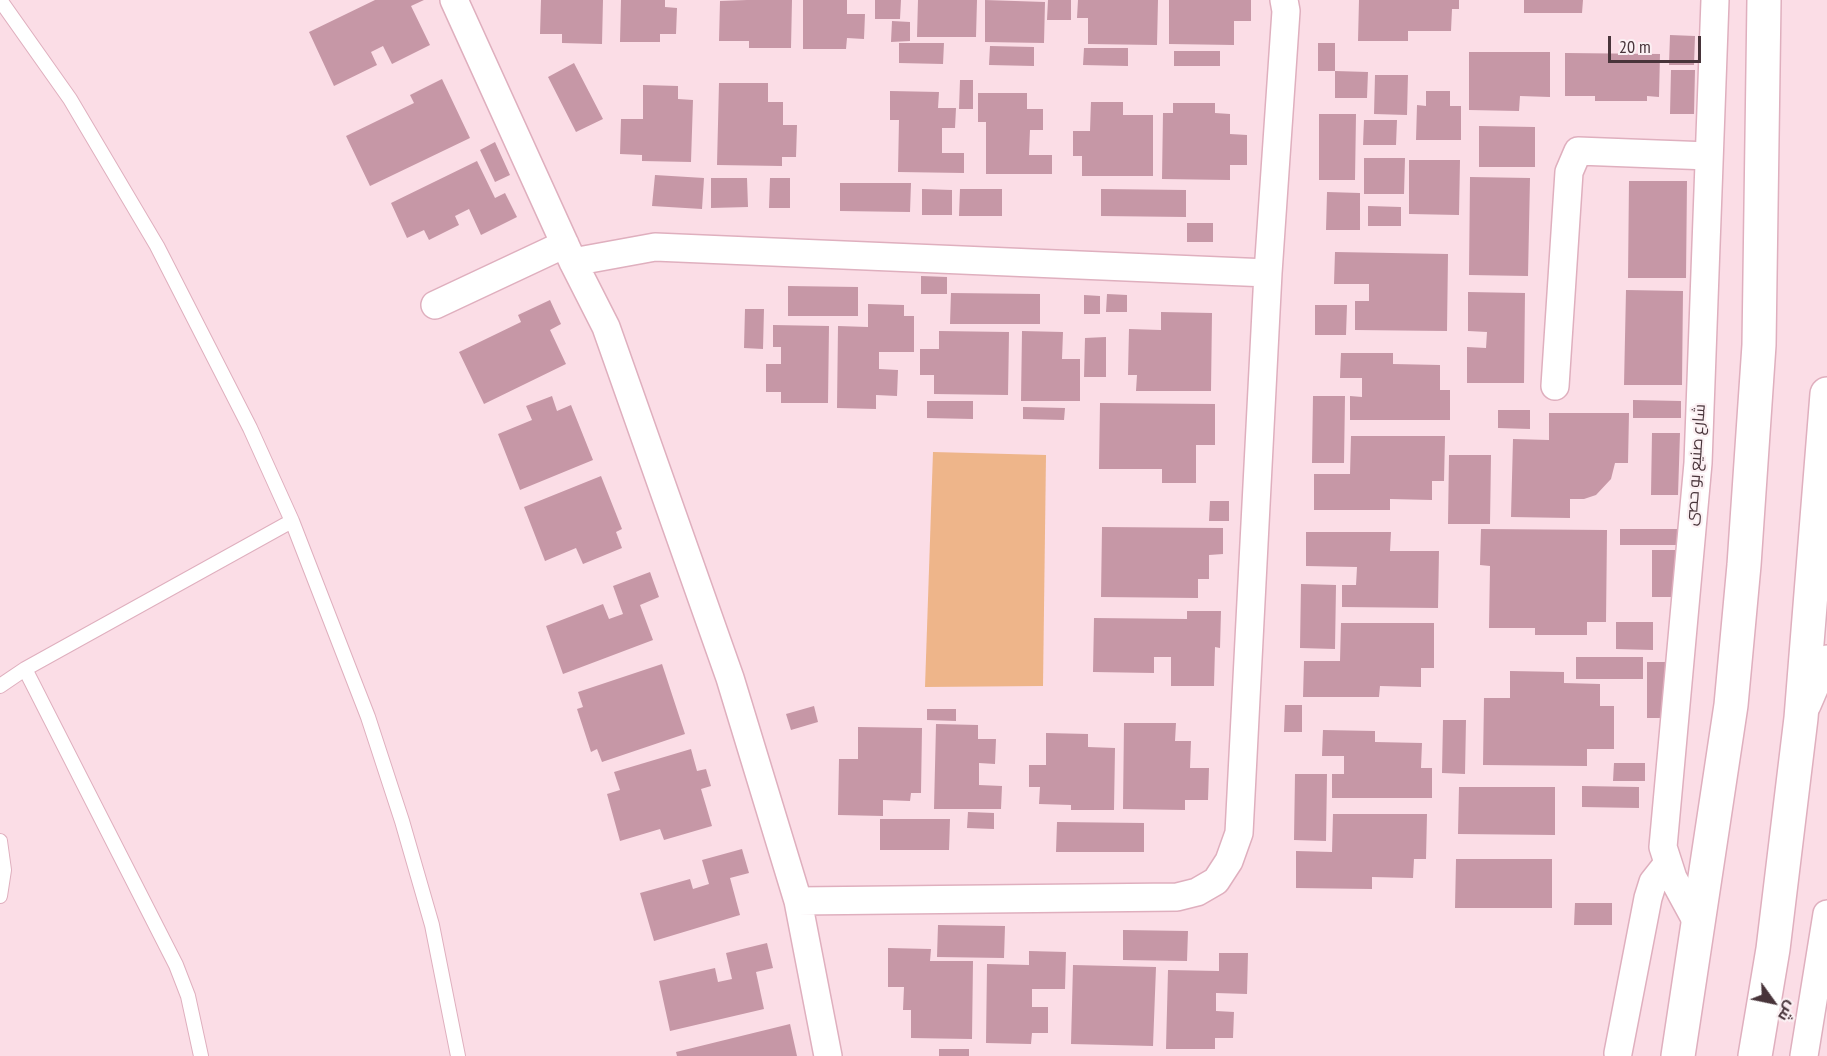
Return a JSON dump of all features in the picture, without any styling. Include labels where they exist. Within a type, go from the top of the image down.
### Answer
[{"type":"street","points":[[454,0],[569,253],[606,327],[730,678],[798,901],[828,1056]]},
{"type":"street","points":[[798,901],[1177,897],[1197,892],[1216,881],[1229,861],[1239,833],[1268,273],[1286,11],[1284,0]]},
{"type":"street","name":"شارع صنيع بو حصى","points":[[1697,922],[1668,863],[1663,847],[1698,463],[1715,0]]},
{"type":"street","points":[[1678,1056],[1731,705],[1744,565],[1759,345],[1764,0]]},
{"type":"street","points":[[1555,386],[1569,172],[1578,151],[1709,156]]},
{"type":"street","points":[[435,305],[569,253],[655,247],[1268,273]]},
{"type":"street","points":[[1755,1056],[1773,949],[1802,718],[1827,394]]},
{"type":"street","points":[[1802,718],[1827,659]]},
{"type":"street","points":[[1618,1053],[1648,898],[1653,882],[1668,863]]},
{"type":"street","points":[[1804,1056],[1824,955],[1827,914]]},
{"type":"lane","points":[[0,0],[70,99],[157,246],[250,428],[292,521],[368,717],[402,821],[432,925],[458,1056]]},
{"type":"lane","points":[[0,686],[26,669],[292,521]]},
{"type":"lane","points":[[26,669],[176,965],[188,996],[201,1056]]},
{"type":"lane","points":[[0,842],[4,870],[0,896]]},
{"type":"shaded area","points":[[933,452],[1046,455],[1043,686],[925,687]]},
{"type":"building","points":[[375,0],[424,0],[411,6],[430,45],[392,64],[383,46],[371,52],[377,65],[334,86],[309,32]]},
{"type":"building","points":[[541,0],[603,0],[602,44],[562,43],[562,34],[540,34]]},
{"type":"building","points":[[621,0],[665,0],[665,7],[677,8],[676,34],[660,34],[660,42],[620,42]]},
{"type":"building","points":[[792,0],[791,48],[749,48],[749,41],[719,41],[720,1]]},
{"type":"building","points":[[803,0],[847,0],[847,14],[865,14],[864,39],[847,38],[846,49],[803,49]]},
{"type":"building","points":[[875,0],[901,0],[900,19],[875,19]]},
{"type":"building","points":[[918,0],[977,0],[976,37],[917,37]]},
{"type":"building","points":[[985,0],[1045,2],[1044,43],[985,42]]},
{"type":"building","points":[[1048,0],[1071,0],[1071,20],[1047,20]]},
{"type":"building","points":[[1078,0],[1158,0],[1157,45],[1088,44],[1088,18],[1077,18]]},
{"type":"building","points":[[1169,0],[1251,0],[1251,21],[1234,21],[1234,45],[1169,44]]},
{"type":"building","points":[[1359,0],[1459,0],[1459,9],[1452,9],[1451,31],[1408,31],[1408,41],[1358,41]]},
{"type":"building","points":[[1524,0],[1583,0],[1582,13],[1524,13]]},
{"type":"building","points":[[892,21],[910,22],[910,41],[891,42]]},
{"type":"building","points":[[1670,35],[1695,36],[1694,65],[1669,65]]},
{"type":"building","points":[[899,43],[944,43],[943,64],[899,63]]},
{"type":"building","points":[[1318,43],[1335,43],[1335,71],[1318,71]]},
{"type":"building","points":[[990,46],[1034,47],[1034,66],[989,65]]},
{"type":"building","points":[[1084,48],[1128,48],[1128,66],[1083,65]]},
{"type":"building","points":[[1174,51],[1220,51],[1220,66],[1174,66]]},
{"type":"building","points":[[1469,52],[1550,52],[1550,97],[1520,96],[1519,111],[1469,110]]},
{"type":"building","points":[[1565,53],[1660,54],[1659,97],[1647,96],[1647,101],[1595,101],[1595,96],[1565,96]]},
{"type":"building","points":[[574,63],[603,119],[576,132],[548,77]]},
{"type":"building","points":[[1671,70],[1695,70],[1694,114],[1670,114]]},
{"type":"building","points":[[1335,71],[1368,72],[1367,98],[1335,98]]},
{"type":"building","points":[[1375,75],[1408,75],[1407,115],[1374,114]]},
{"type":"building","points":[[442,79],[470,138],[370,186],[346,136],[414,103],[410,95]]},
{"type":"building","points":[[960,80],[973,80],[973,109],[959,109]]},
{"type":"building","points":[[719,83],[768,83],[768,102],[783,102],[783,125],[797,125],[796,157],[782,157],[782,166],[717,165]]},
{"type":"building","points":[[643,85],[678,86],[678,99],[693,100],[691,162],[642,161],[642,155],[620,154],[621,119],[643,119]]},
{"type":"building","points":[[890,91],[939,92],[938,108],[956,108],[955,128],[942,128],[942,153],[964,153],[964,173],[898,172],[899,120],[890,120]]},
{"type":"building","points":[[1426,91],[1450,91],[1450,106],[1461,106],[1461,140],[1416,140],[1417,105],[1426,106]]},
{"type":"building","points":[[978,93],[1027,93],[1027,109],[1043,109],[1043,130],[1030,130],[1029,155],[1052,155],[1052,174],[986,174],[986,122],[978,122]]},
{"type":"building","points":[[1091,102],[1123,102],[1123,115],[1153,115],[1153,176],[1082,176],[1082,156],[1073,156],[1073,131],[1090,131]]},
{"type":"building","points":[[1173,103],[1215,103],[1215,113],[1230,114],[1230,134],[1247,135],[1247,165],[1230,165],[1230,180],[1162,179],[1163,113],[1173,113]]},
{"type":"building","points":[[1319,114],[1356,114],[1355,180],[1319,180]]},
{"type":"building","points":[[1364,120],[1397,120],[1396,145],[1363,145]]},
{"type":"building","points":[[1479,126],[1535,127],[1535,167],[1479,167]]},
{"type":"building","points":[[495,142],[510,175],[495,182],[480,150]]},
{"type":"building","points":[[1364,158],[1405,158],[1404,194],[1364,194]]},
{"type":"building","points":[[1409,160],[1460,160],[1459,215],[1409,214]]},
{"type":"building","points":[[477,161],[495,198],[505,193],[517,217],[481,235],[469,209],[455,216],[459,225],[429,240],[424,230],[407,238],[391,203]]},
{"type":"building","points":[[655,175],[704,178],[702,209],[652,206]]},
{"type":"building","points":[[1470,177],[1530,178],[1528,276],[1469,275]]},
{"type":"building","points":[[711,178],[747,178],[748,207],[711,208]]},
{"type":"building","points":[[770,178],[790,178],[790,208],[769,208]]},
{"type":"building","points":[[1629,181],[1687,181],[1686,278],[1628,278]]},
{"type":"building","points":[[840,183],[911,183],[910,212],[840,211]]},
{"type":"building","points":[[922,189],[952,190],[952,215],[922,215]]},
{"type":"building","points":[[960,189],[1002,189],[1002,216],[959,216]]},
{"type":"building","points":[[1101,189],[1186,190],[1186,217],[1101,216]]},
{"type":"building","points":[[1327,192],[1360,193],[1360,230],[1326,230]]},
{"type":"building","points":[[1368,206],[1401,207],[1401,226],[1368,226]]},
{"type":"building","points":[[1187,223],[1213,223],[1213,242],[1187,242]]},
{"type":"building","points":[[1335,252],[1448,254],[1447,331],[1355,330],[1355,301],[1369,301],[1369,284],[1334,284]]},
{"type":"building","points":[[921,276],[947,277],[947,294],[921,294]]},
{"type":"building","points":[[788,286],[858,287],[858,316],[788,316]]},
{"type":"building","points":[[1626,290],[1683,291],[1682,385],[1624,385]]},
{"type":"building","points":[[1468,292],[1525,293],[1524,383],[1467,383],[1467,347],[1486,348],[1487,332],[1468,331]]},
{"type":"building","points":[[951,293],[1040,294],[1040,324],[950,324]]},
{"type":"building","points":[[1107,294],[1127,295],[1127,312],[1106,312]]},
{"type":"building","points":[[1084,295],[1100,296],[1100,314],[1084,314]]},
{"type":"building","points":[[550,300],[561,324],[550,330],[566,364],[484,404],[459,352],[521,322],[518,315]]},
{"type":"building","points":[[868,304],[904,305],[904,316],[914,316],[914,352],[879,352],[879,369],[898,370],[897,396],[876,395],[876,409],[837,408],[838,326],[868,327]]},
{"type":"building","points":[[1315,305],[1347,305],[1346,335],[1315,335]]},
{"type":"building","points":[[745,309],[764,309],[763,349],[744,348]]},
{"type":"building","points":[[1161,312],[1212,313],[1211,391],[1136,391],[1137,375],[1128,375],[1129,329],[1161,330]]},
{"type":"building","points":[[773,325],[829,326],[828,403],[781,403],[781,392],[766,392],[766,364],[781,364],[781,347],[773,347]]},
{"type":"building","points":[[939,331],[1009,332],[1008,395],[934,394],[934,375],[920,375],[920,349],[939,349]]},
{"type":"building","points":[[1022,331],[1063,332],[1062,359],[1080,359],[1080,401],[1021,401]]},
{"type":"building","points":[[1106,337],[1106,377],[1084,377],[1085,338]]},
{"type":"building","points":[[1341,353],[1393,353],[1393,364],[1440,365],[1440,390],[1450,390],[1450,420],[1350,420],[1350,396],[1362,397],[1362,378],[1340,378]]},
{"type":"building","points":[[552,396],[557,411],[571,405],[593,460],[520,490],[498,434],[532,420],[526,406]]},
{"type":"building","points":[[1313,396],[1345,396],[1344,463],[1312,463]]},
{"type":"building","points":[[1633,400],[1681,401],[1681,418],[1633,418]]},
{"type":"building","points":[[927,401],[973,401],[973,419],[927,418]]},
{"type":"building","points":[[1100,403],[1215,404],[1215,445],[1196,445],[1196,483],[1162,483],[1162,469],[1099,469]]},
{"type":"building","points":[[1023,407],[1065,408],[1064,420],[1023,419]]},
{"type":"building","points":[[1498,410],[1530,410],[1530,429],[1498,428]]},
{"type":"building","points":[[1549,413],[1629,413],[1628,463],[1615,463],[1611,479],[1596,495],[1584,499],[1570,499],[1570,518],[1511,517],[1513,439],[1549,440]]},
{"type":"building","points":[[1652,433],[1680,433],[1678,495],[1651,495]]},
{"type":"building","points":[[1351,436],[1445,436],[1444,481],[1432,481],[1432,500],[1390,499],[1390,510],[1314,510],[1314,474],[1350,474]]},
{"type":"building","points":[[1449,455],[1491,455],[1490,524],[1448,524]]},
{"type":"building","points":[[601,476],[622,529],[616,532],[622,548],[583,564],[576,548],[545,561],[524,507]]},
{"type":"building","points":[[1210,501],[1229,501],[1229,521],[1209,521]]},
{"type":"building","points":[[1102,527],[1223,528],[1223,554],[1209,555],[1209,579],[1198,579],[1198,598],[1101,597]]},
{"type":"building","points":[[1481,529],[1607,530],[1606,622],[1587,622],[1587,635],[1535,635],[1535,628],[1489,628],[1490,566],[1480,565]]},
{"type":"building","points":[[1620,529],[1678,529],[1677,545],[1620,545]]},
{"type":"building","points":[[1306,532],[1391,532],[1390,551],[1439,551],[1438,608],[1342,607],[1342,585],[1356,585],[1357,567],[1306,566]]},
{"type":"building","points":[[1652,550],[1677,550],[1676,597],[1652,597]]},
{"type":"building","points":[[650,572],[659,597],[640,605],[653,640],[563,674],[546,626],[603,604],[609,619],[623,614],[613,586]]},
{"type":"building","points":[[1301,584],[1336,585],[1335,649],[1300,648]]},
{"type":"building","points":[[1187,611],[1221,611],[1220,648],[1215,647],[1214,686],[1171,686],[1171,657],[1154,657],[1154,673],[1093,672],[1094,618],[1187,619]]},
{"type":"building","points":[[1616,622],[1653,622],[1653,650],[1616,649]]},
{"type":"building","points":[[1341,623],[1434,623],[1434,668],[1421,668],[1421,687],[1380,686],[1379,697],[1303,697],[1304,661],[1340,661]]},
{"type":"building","points":[[1576,657],[1643,657],[1643,679],[1576,679]]},
{"type":"building","points":[[1647,662],[1674,662],[1674,718],[1647,718]]},
{"type":"building","points":[[662,664],[685,734],[602,762],[597,749],[591,752],[577,709],[583,707],[578,692]]},
{"type":"building","points":[[1510,671],[1564,672],[1564,683],[1600,684],[1600,706],[1614,706],[1614,749],[1587,749],[1587,766],[1483,765],[1484,698],[1510,698]]},
{"type":"building","points":[[1285,705],[1302,705],[1302,732],[1284,732]]},
{"type":"building","points":[[814,706],[818,722],[791,730],[786,714]]},
{"type":"building","points":[[927,709],[956,709],[956,721],[927,720]]},
{"type":"building","points":[[1443,720],[1466,720],[1465,774],[1442,773]]},
{"type":"building","points":[[1124,723],[1176,723],[1175,741],[1191,741],[1190,768],[1209,768],[1208,800],[1185,800],[1185,810],[1123,809]]},
{"type":"building","points":[[936,724],[978,725],[978,739],[996,739],[995,764],[979,763],[979,785],[1002,786],[1001,809],[934,809]]},
{"type":"building","points":[[858,727],[922,728],[921,793],[911,793],[910,801],[883,800],[883,816],[838,815],[839,759],[858,759]]},
{"type":"building","points":[[1323,730],[1375,731],[1375,742],[1422,743],[1421,768],[1432,768],[1432,798],[1332,798],[1332,774],[1344,774],[1344,756],[1322,756]]},
{"type":"building","points":[[1046,733],[1088,734],[1088,747],[1115,748],[1114,810],[1071,810],[1071,805],[1039,804],[1040,787],[1029,787],[1029,765],[1046,765]]},
{"type":"building","points":[[691,749],[697,771],[706,769],[711,786],[701,789],[712,826],[664,840],[660,829],[620,841],[607,794],[620,790],[614,772]]},
{"type":"building","points":[[1614,763],[1645,763],[1645,781],[1613,781]]},
{"type":"building","points":[[1295,774],[1327,774],[1326,841],[1294,840]]},
{"type":"building","points":[[1582,786],[1639,787],[1639,808],[1582,807]]},
{"type":"building","points":[[1459,787],[1555,787],[1555,835],[1458,834]]},
{"type":"building","points":[[968,812],[994,813],[994,829],[967,828]]},
{"type":"building","points":[[1333,814],[1427,814],[1426,859],[1414,859],[1413,878],[1372,877],[1372,889],[1296,888],[1296,851],[1332,852]]},
{"type":"building","points":[[880,819],[950,819],[949,850],[880,850]]},
{"type":"building","points":[[1057,822],[1144,823],[1144,852],[1056,852]]},
{"type":"building","points":[[742,849],[749,873],[730,878],[740,915],[654,941],[640,893],[690,879],[693,889],[709,884],[702,860]]},
{"type":"building","points":[[1456,859],[1552,859],[1552,908],[1455,908]]},
{"type":"building","points":[[1575,903],[1612,903],[1612,925],[1574,925]]},
{"type":"building","points":[[938,925],[1005,926],[1004,958],[937,957]]},
{"type":"building","points":[[1123,930],[1188,931],[1187,961],[1123,960]]},
{"type":"building","points":[[767,943],[773,968],[756,972],[764,1009],[670,1031],[659,981],[715,968],[718,982],[732,979],[726,953]]},
{"type":"building","points":[[888,948],[931,949],[930,961],[973,961],[972,1039],[911,1038],[911,1010],[903,1010],[904,987],[888,987]]},
{"type":"building","points":[[1029,951],[1066,952],[1065,989],[1032,989],[1032,1007],[1048,1007],[1048,1033],[1032,1033],[1031,1044],[986,1043],[987,964],[1029,965]]},
{"type":"building","points":[[1219,953],[1248,953],[1247,994],[1216,993],[1216,1011],[1234,1012],[1233,1038],[1215,1038],[1215,1049],[1166,1049],[1168,970],[1219,971]]},
{"type":"building","points":[[1073,965],[1156,967],[1153,1046],[1071,1044]]},
{"type":"building","points":[[790,1024],[797,1056],[677,1056],[676,1052]]},
{"type":"building","points":[[939,1049],[969,1049],[969,1056],[939,1056]]}]
